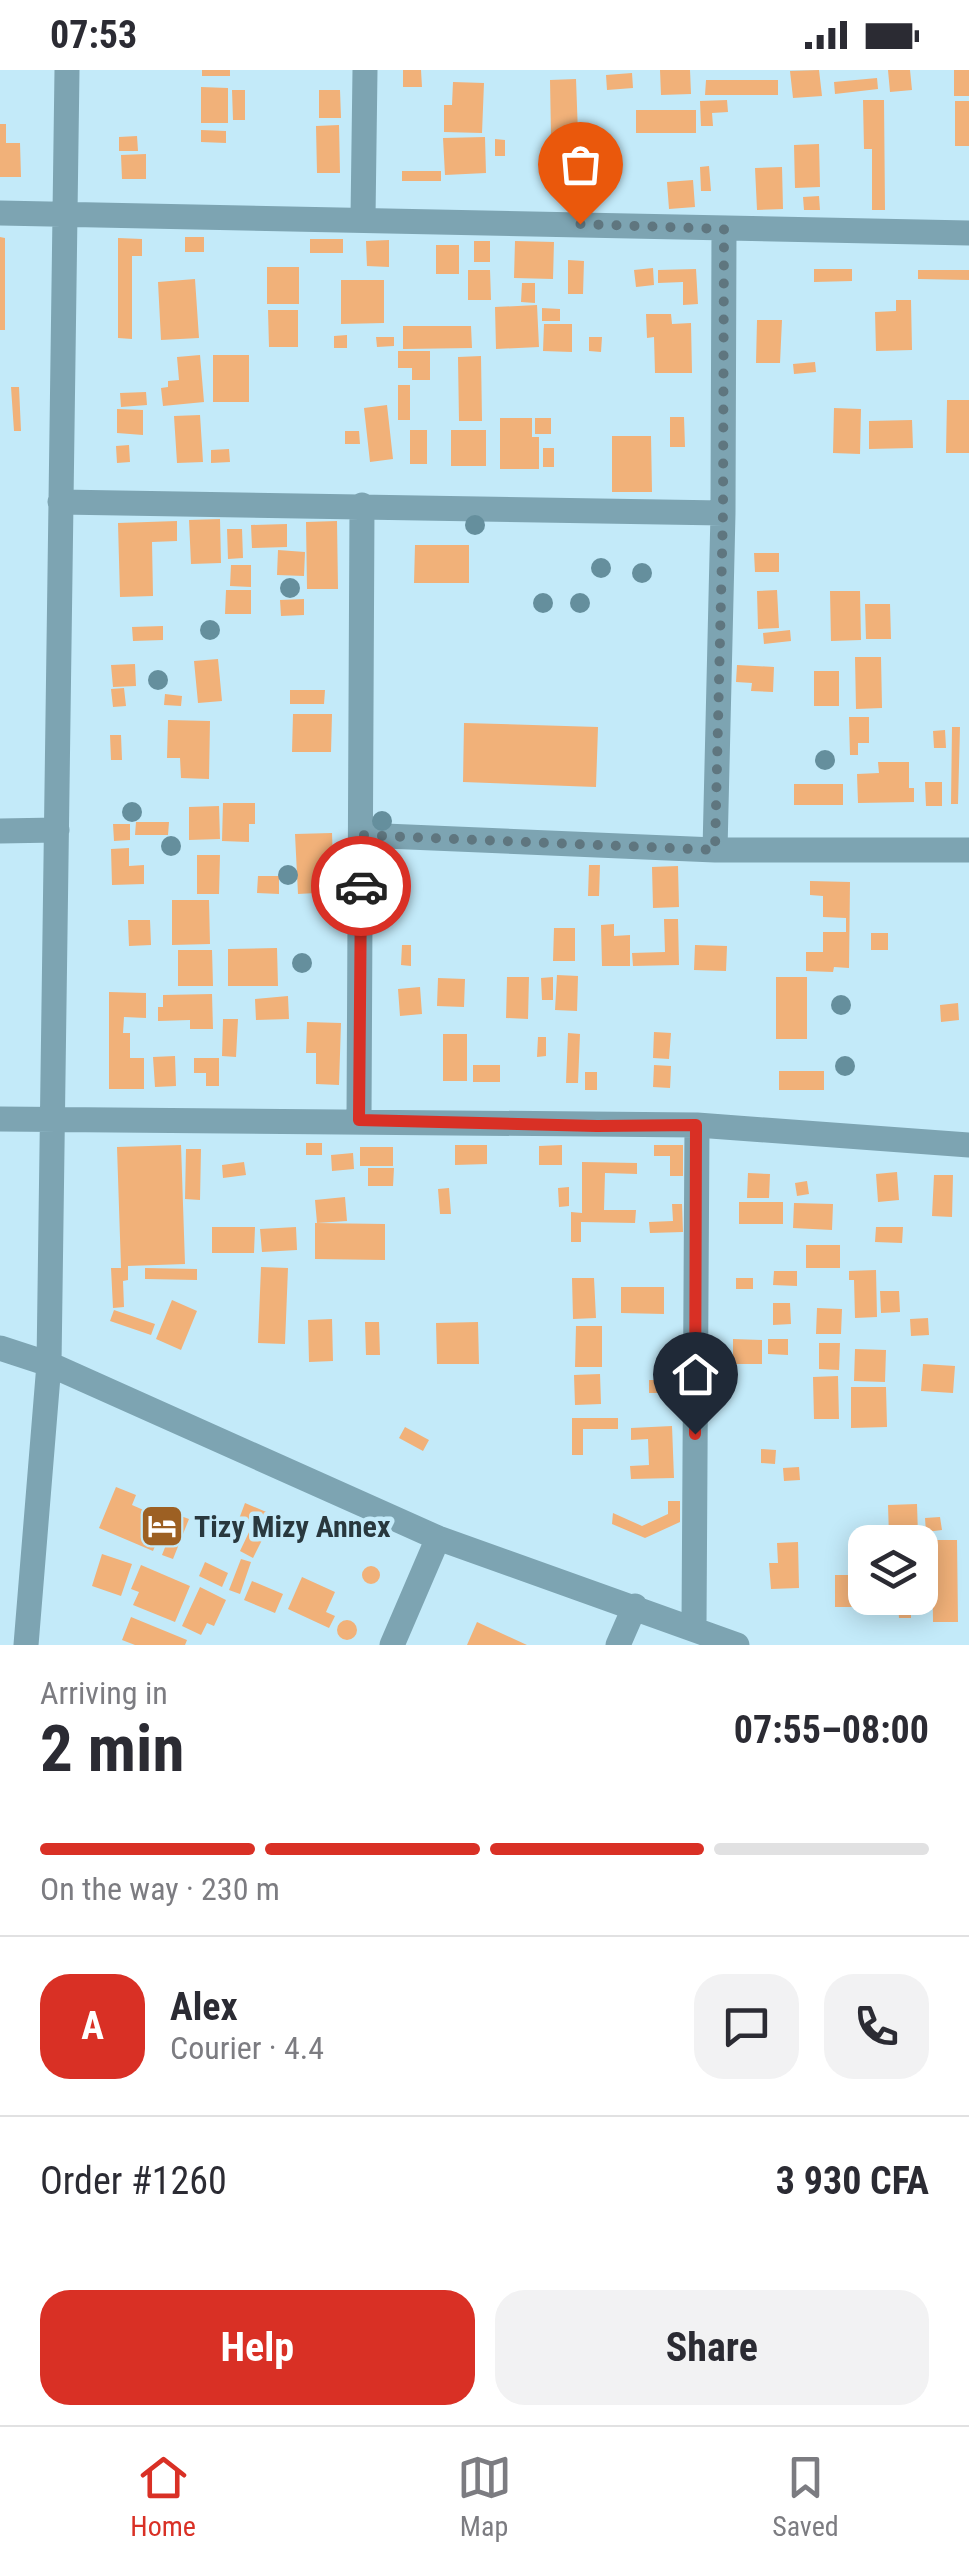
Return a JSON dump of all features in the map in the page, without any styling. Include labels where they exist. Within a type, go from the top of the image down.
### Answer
[{"type":"street","points":[[26,1645],[48,1364],[67,70]]},
{"type":"street","points":[[363,218],[364,70]]},
{"type":"street","points":[[0,213],[969,233]]},
{"type":"street","points":[[715,850],[723,513],[724,229]]},
{"type":"street","points":[[60,502],[723,513]]},
{"type":"street","points":[[359,1120],[362,505]]},
{"type":"street","points":[[0,832],[58,830]]},
{"type":"street","points":[[361,835],[715,850],[969,850]]},
{"type":"street","points":[[0,1119],[696,1125],[969,1145]]},
{"type":"street","points":[[694,1627],[696,1125]]},
{"type":"street","points":[[0,1348],[48,1364],[438,1538],[737,1645]]},
{"type":"street","points":[[392,1645],[438,1538]]},
{"type":"street","points":[[618,1645],[635,1606]]},
{"type":"building","points":[[202,70],[230,70],[230,76],[202,76]]},
{"type":"building","points":[[403,70],[421,70],[422,87],[403,87]]},
{"type":"building","points":[[660,70],[690,70],[691,94],[661,95]]},
{"type":"building","points":[[819,70],[822,96],[793,98],[790,71]]},
{"type":"building","points":[[888,70],[910,70],[912,90],[890,92]]},
{"type":"building","points":[[954,70],[969,70],[969,96],[954,96]]},
{"type":"building","points":[[632,73],[633,88],[607,90],[606,75]]},
{"type":"building","points":[[877,78],[878,89],[835,94],[834,82]]},
{"type":"building","points":[[576,79],[578,134],[551,135],[550,80]]},
{"type":"building","points":[[706,80],[778,80],[778,95],[705,95]]},
{"type":"building","points":[[453,82],[484,83],[482,133],[444,132],[444,105],[452,105]]},
{"type":"building","points":[[201,87],[228,88],[228,123],[201,123]]},
{"type":"building","points":[[232,90],[245,90],[245,120],[233,120]]},
{"type":"building","points":[[319,90],[340,90],[341,118],[319,118]]},
{"type":"building","points":[[727,100],[728,112],[712,113],[713,126],[701,126],[700,101]]},
{"type":"building","points":[[863,100],[884,100],[885,210],[872,210],[872,149],[864,149]]},
{"type":"building","points":[[955,101],[969,101],[969,146],[955,146]]},
{"type":"building","points":[[636,110],[696,110],[696,133],[636,133]]},
{"type":"building","points":[[0,124],[6,124],[6,143],[20,143],[21,177],[0,177]]},
{"type":"building","points":[[339,125],[340,173],[317,173],[316,126]]},
{"type":"building","points":[[201,130],[226,131],[226,143],[201,142]]},
{"type":"building","points":[[137,136],[138,151],[119,151],[119,137]]},
{"type":"building","points":[[485,137],[486,173],[445,175],[443,138]]},
{"type":"building","points":[[495,139],[505,140],[505,156],[495,156]]},
{"type":"building","points":[[819,144],[820,187],[795,188],[794,145]]},
{"type":"building","points":[[563,151],[585,151],[585,182],[563,182]]},
{"type":"building","points":[[146,154],[146,179],[122,179],[121,155]]},
{"type":"building","points":[[709,166],[711,191],[701,191],[700,167]]},
{"type":"building","points":[[782,167],[783,209],[757,210],[755,168]]},
{"type":"building","points":[[402,171],[441,171],[441,181],[402,181]]},
{"type":"building","points":[[693,180],[695,207],[669,209],[667,182]]},
{"type":"building","points":[[819,196],[820,210],[804,210],[803,197]]},
{"type":"building","points":[[0,237],[5,238],[5,330],[0,330]]},
{"type":"building","points":[[185,237],[204,237],[204,252],[185,252]]},
{"type":"building","points":[[118,238],[142,239],[142,256],[132,256],[132,339],[118,338]]},
{"type":"building","points":[[310,239],[343,239],[343,253],[310,253]]},
{"type":"building","points":[[389,240],[389,267],[367,266],[366,241]]},
{"type":"building","points":[[474,241],[490,241],[490,262],[474,262]]},
{"type":"building","points":[[515,241],[554,242],[553,279],[514,278]]},
{"type":"building","points":[[436,245],[459,245],[459,274],[436,274]]},
{"type":"building","points":[[568,260],[584,261],[583,294],[568,294]]},
{"type":"building","points":[[267,267],[299,267],[299,304],[267,304]]},
{"type":"building","points":[[653,268],[654,285],[636,287],[634,270]]},
{"type":"building","points":[[696,269],[698,304],[683,305],[683,282],[658,283],[658,270]]},
{"type":"building","points":[[814,269],[852,269],[852,281],[814,282]]},
{"type":"building","points":[[468,270],[490,270],[491,300],[468,300]]},
{"type":"building","points":[[918,270],[969,270],[969,280],[918,279]]},
{"type":"building","points":[[195,279],[199,338],[161,340],[158,282]]},
{"type":"building","points":[[341,280],[384,280],[384,323],[341,324]]},
{"type":"building","points":[[522,283],[535,283],[535,303],[521,302]]},
{"type":"building","points":[[896,300],[911,300],[912,350],[876,351],[875,312],[896,311]]},
{"type":"building","points":[[537,305],[539,347],[496,349],[495,307]]},
{"type":"building","points":[[542,308],[560,309],[560,321],[542,321]]},
{"type":"building","points":[[268,310],[298,310],[298,347],[269,347]]},
{"type":"building","points":[[646,314],[671,314],[672,324],[691,323],[692,373],[655,373],[654,337],[647,338]]},
{"type":"building","points":[[757,320],[782,320],[780,363],[756,363]]},
{"type":"building","points":[[544,324],[572,324],[572,352],[543,351]]},
{"type":"building","points":[[403,326],[471,326],[472,348],[403,349]]},
{"type":"building","points":[[347,335],[347,348],[334,348],[334,336]]},
{"type":"building","points":[[376,337],[394,337],[394,346],[377,347]]},
{"type":"building","points":[[589,337],[602,337],[601,352],[589,351]]},
{"type":"building","points":[[398,351],[430,351],[430,380],[412,380],[412,368],[398,368]]},
{"type":"building","points":[[200,355],[204,402],[163,406],[161,388],[168,387],[168,381],[179,380],[177,357]]},
{"type":"building","points":[[213,355],[249,355],[249,402],[213,402]]},
{"type":"building","points":[[481,356],[482,421],[459,421],[458,357]]},
{"type":"building","points":[[815,362],[816,372],[794,374],[793,364]]},
{"type":"building","points":[[398,385],[410,385],[410,420],[398,420]]},
{"type":"building","points":[[11,387],[19,387],[21,431],[14,431]]},
{"type":"building","points":[[146,392],[147,405],[121,407],[120,393]]},
{"type":"building","points":[[947,400],[969,400],[969,453],[946,453]]},
{"type":"building","points":[[387,405],[393,459],[370,462],[364,408]]},
{"type":"building","points":[[834,408],[861,409],[860,454],[833,453]]},
{"type":"building","points":[[117,409],[143,410],[143,435],[117,433]]},
{"type":"building","points":[[200,415],[203,462],[177,463],[174,416]]},
{"type":"building","points":[[670,417],[684,417],[685,447],[670,447]]},
{"type":"building","points":[[500,418],[532,418],[532,437],[539,437],[539,469],[500,469]]},
{"type":"building","points":[[535,418],[551,418],[551,434],[535,434]]},
{"type":"building","points":[[912,420],[913,448],[869,449],[869,421]]},
{"type":"building","points":[[410,430],[427,430],[427,464],[410,464]]},
{"type":"building","points":[[451,430],[486,430],[486,466],[451,466]]},
{"type":"building","points":[[345,431],[359,431],[360,444],[345,444]]},
{"type":"building","points":[[612,436],[651,436],[652,492],[612,492]]},
{"type":"building","points":[[129,445],[130,462],[117,463],[116,446]]},
{"type":"building","points":[[543,448],[554,448],[554,467],[543,467]]},
{"type":"building","points":[[229,449],[230,462],[211,463],[211,450]]},
{"type":"building","points":[[220,519],[221,563],[191,564],[189,520]]},
{"type":"building","points":[[177,521],[177,541],[152,542],[153,596],[120,597],[118,523]]},
{"type":"building","points":[[337,521],[338,589],[307,589],[306,522]]},
{"type":"building","points":[[287,524],[287,547],[252,548],[251,525]]},
{"type":"building","points":[[227,529],[242,529],[243,558],[228,559]]},
{"type":"building","points":[[415,545],[469,545],[469,583],[414,583]]},
{"type":"building","points":[[278,550],[305,552],[304,576],[277,575]]},
{"type":"building","points":[[754,553],[779,553],[779,572],[755,572]]},
{"type":"building","points":[[231,565],[251,565],[251,587],[230,586]]},
{"type":"building","points":[[226,590],[251,590],[251,614],[225,614]]},
{"type":"building","points":[[777,590],[779,628],[758,629],[757,591]]},
{"type":"building","points":[[830,591],[860,591],[861,640],[831,641]]},
{"type":"building","points":[[304,599],[304,615],[281,616],[280,600]]},
{"type":"building","points":[[865,604],[890,604],[891,639],[866,639]]},
{"type":"building","points":[[163,626],[163,640],[133,641],[132,627]]},
{"type":"building","points":[[790,630],[791,641],[764,644],[763,633]]},
{"type":"building","points":[[855,657],[881,657],[882,708],[856,709]]},
{"type":"building","points":[[218,659],[222,701],[198,703],[194,661]]},
{"type":"building","points":[[135,664],[136,686],[113,687],[111,665]]},
{"type":"building","points":[[737,665],[774,667],[773,692],[751,691],[752,683],[736,682]]},
{"type":"building","points":[[814,671],[839,671],[839,706],[814,706]]},
{"type":"building","points":[[124,688],[126,706],[113,707],[111,689]]},
{"type":"building","points":[[290,690],[325,690],[324,704],[290,704]]},
{"type":"building","points":[[165,694],[182,696],[181,706],[164,705]]},
{"type":"building","points":[[293,714],[332,714],[331,752],[292,752]]},
{"type":"building","points":[[849,717],[869,717],[869,743],[858,743],[858,755],[850,755]]},
{"type":"building","points":[[168,720],[210,721],[209,779],[181,778],[180,758],[167,758]]},
{"type":"building","points":[[464,723],[598,727],[596,787],[463,782]]},
{"type":"building","points":[[952,727],[960,727],[958,804],[951,804]]},
{"type":"building","points":[[945,730],[946,748],[934,748],[933,731]]},
{"type":"building","points":[[110,735],[121,735],[122,760],[111,760]]},
{"type":"building","points":[[878,762],[909,762],[909,788],[914,788],[914,802],[858,803],[857,774],[879,773]]},
{"type":"building","points":[[925,782],[942,782],[942,806],[926,806]]},
{"type":"building","points":[[794,784],[843,784],[843,805],[794,805]]},
{"type":"building","points":[[223,803],[255,803],[255,824],[249,824],[249,842],[222,841]]},
{"type":"building","points":[[219,806],[220,839],[189,840],[189,807]]},
{"type":"building","points":[[136,822],[169,822],[168,835],[135,835]]},
{"type":"building","points":[[113,824],[130,824],[130,840],[114,841]]},
{"type":"building","points":[[332,833],[334,892],[298,894],[295,834]]},
{"type":"building","points":[[129,848],[129,866],[144,865],[144,884],[112,885],[111,849]]},
{"type":"building","points":[[197,855],[220,855],[219,894],[197,894]]},
{"type":"building","points":[[589,865],[600,865],[599,896],[588,896]]},
{"type":"building","points":[[678,866],[679,907],[653,908],[652,867]]},
{"type":"building","points":[[258,876],[279,876],[279,894],[257,893]]},
{"type":"building","points":[[810,881],[850,882],[849,968],[806,971],[806,952],[823,952],[823,932],[846,932],[846,918],[823,917],[823,896],[810,895]]},
{"type":"building","points":[[172,900],[209,900],[210,944],[172,945]]},
{"type":"building","points":[[664,919],[678,919],[679,965],[633,966],[632,953],[665,952]]},
{"type":"building","points":[[128,920],[150,920],[151,945],[129,946]]},
{"type":"building","points":[[614,924],[614,936],[630,935],[630,966],[602,966],[601,925]]},
{"type":"building","points":[[554,928],[575,928],[575,961],[553,961]]},
{"type":"building","points":[[871,933],[888,933],[888,950],[871,950]]},
{"type":"building","points":[[402,945],[411,945],[411,966],[401,965]]},
{"type":"building","points":[[695,945],[727,946],[726,971],[694,970]]},
{"type":"building","points":[[277,948],[278,986],[228,986],[228,949]]},
{"type":"building","points":[[178,950],[212,950],[213,986],[178,986]]},
{"type":"building","points":[[557,975],[578,976],[577,1011],[555,1010]]},
{"type":"building","points":[[507,977],[529,977],[528,1019],[506,1018]]},
{"type":"building","points":[[553,977],[553,1000],[542,1000],[541,978]]},
{"type":"building","points":[[776,977],[807,977],[807,1039],[776,1039]]},
{"type":"building","points":[[438,978],[465,979],[464,1007],[437,1006]]},
{"type":"building","points":[[420,987],[422,1014],[400,1016],[398,989]]},
{"type":"building","points":[[109,992],[146,993],[146,1018],[124,1017],[123,1033],[130,1033],[130,1058],[144,1058],[144,1089],[109,1089]]},
{"type":"building","points":[[212,994],[213,1029],[190,1029],[190,1020],[158,1021],[163,995]]},
{"type":"building","points":[[288,996],[289,1019],[256,1020],[255,999]]},
{"type":"building","points":[[958,1003],[959,1020],[941,1022],[940,1005]]},
{"type":"building","points":[[223,1019],[238,1019],[236,1057],[222,1056]]},
{"type":"building","points":[[307,1022],[341,1023],[339,1085],[316,1084],[316,1053],[306,1053]]},
{"type":"building","points":[[654,1032],[671,1033],[669,1059],[653,1058]]},
{"type":"building","points":[[568,1033],[580,1034],[578,1083],[566,1083]]},
{"type":"building","points":[[443,1034],[467,1034],[467,1081],[443,1081]]},
{"type":"building","points":[[538,1037],[546,1037],[546,1056],[537,1057]]},
{"type":"building","points":[[175,1056],[176,1086],[155,1087],[153,1057]]},
{"type":"building","points":[[194,1058],[219,1058],[219,1086],[206,1086],[206,1073],[194,1073]]},
{"type":"building","points":[[473,1065],[500,1065],[500,1082],[473,1082]]},
{"type":"building","points":[[654,1065],[671,1066],[670,1088],[653,1087]]},
{"type":"building","points":[[779,1071],[824,1071],[824,1090],[779,1090]]},
{"type":"building","points":[[585,1072],[597,1072],[597,1090],[585,1090]]},
{"type":"building","points":[[306,1143],[322,1143],[322,1155],[306,1155]]},
{"type":"building","points":[[181,1145],[185,1264],[128,1266],[128,1280],[123,1281],[124,1307],[113,1308],[111,1268],[121,1268],[117,1147]]},
{"type":"building","points":[[455,1145],[487,1145],[487,1164],[455,1165]]},
{"type":"building","points":[[562,1145],[562,1165],[539,1165],[539,1146]]},
{"type":"building","points":[[654,1145],[683,1145],[683,1176],[670,1176],[670,1156],[654,1156]]},
{"type":"building","points":[[360,1147],[393,1147],[393,1166],[360,1166]]},
{"type":"building","points":[[186,1149],[201,1149],[200,1200],[185,1199]]},
{"type":"building","points":[[353,1153],[354,1169],[332,1171],[331,1155]]},
{"type":"building","points":[[244,1162],[246,1175],[223,1178],[222,1165]]},
{"type":"building","points":[[582,1162],[637,1163],[637,1174],[605,1173],[604,1210],[636,1210],[635,1223],[581,1222],[581,1242],[571,1242],[571,1212],[582,1213]]},
{"type":"building","points":[[368,1168],[394,1168],[393,1186],[368,1186]]},
{"type":"building","points":[[897,1172],[899,1200],[878,1202],[876,1174]]},
{"type":"building","points":[[748,1173],[770,1174],[769,1198],[747,1198]]},
{"type":"building","points":[[934,1175],[953,1175],[952,1217],[932,1216]]},
{"type":"building","points":[[807,1181],[809,1194],[797,1196],[795,1183]]},
{"type":"building","points":[[569,1187],[569,1206],[559,1207],[558,1188]]},
{"type":"building","points":[[449,1188],[451,1214],[440,1214],[438,1189]]},
{"type":"building","points":[[345,1197],[347,1221],[317,1223],[315,1200]]},
{"type":"building","points":[[739,1202],[783,1202],[783,1224],[739,1224]]},
{"type":"building","points":[[794,1203],[833,1204],[832,1230],[793,1228]]},
{"type":"building","points":[[672,1204],[682,1204],[683,1232],[650,1233],[649,1222],[673,1221]]},
{"type":"building","points":[[315,1223],[385,1224],[385,1260],[315,1259]]},
{"type":"building","points":[[212,1227],[255,1227],[254,1253],[212,1253]]},
{"type":"building","points":[[296,1227],[297,1250],[262,1252],[260,1229]]},
{"type":"building","points":[[876,1227],[903,1227],[902,1243],[875,1242]]},
{"type":"building","points":[[806,1245],[840,1245],[840,1268],[806,1268]]},
{"type":"building","points":[[261,1267],[288,1268],[285,1344],[258,1343]]},
{"type":"building","points":[[145,1268],[197,1269],[197,1280],[145,1279]]},
{"type":"building","points":[[876,1270],[877,1317],[855,1318],[854,1280],[849,1280],[849,1271]]},
{"type":"building","points":[[774,1271],[797,1271],[797,1286],[773,1285]]},
{"type":"building","points":[[572,1278],[594,1278],[596,1318],[573,1319]]},
{"type":"building","points":[[736,1278],[753,1278],[753,1289],[736,1289]]},
{"type":"building","points":[[621,1287],[664,1287],[664,1314],[621,1313]]},
{"type":"building","points":[[880,1291],[899,1291],[900,1312],[881,1313]]},
{"type":"building","points":[[172,1300],[197,1311],[181,1350],[156,1339]]},
{"type":"building","points":[[773,1303],[790,1303],[791,1324],[773,1325]]},
{"type":"building","points":[[817,1308],[842,1309],[841,1334],[816,1334]]},
{"type":"building","points":[[114,1310],[155,1324],[151,1335],[110,1321]]},
{"type":"building","points":[[928,1318],[929,1335],[911,1336],[910,1319]]},
{"type":"building","points":[[332,1319],[333,1361],[309,1362],[308,1320]]},
{"type":"building","points":[[365,1322],[379,1322],[380,1355],[366,1355]]},
{"type":"building","points":[[478,1322],[479,1364],[437,1364],[436,1323]]},
{"type":"building","points":[[576,1326],[602,1326],[602,1367],[575,1367]]},
{"type":"building","points":[[733,1339],[762,1340],[762,1364],[733,1364]]},
{"type":"building","points":[[768,1339],[788,1339],[788,1355],[768,1354]]},
{"type":"building","points":[[819,1343],[840,1343],[839,1370],[819,1369]]},
{"type":"building","points":[[855,1349],[886,1350],[885,1382],[854,1381]]},
{"type":"building","points":[[660,1355],[680,1355],[679,1393],[649,1393],[649,1380],[660,1380]]},
{"type":"building","points":[[923,1364],[955,1366],[953,1393],[921,1391]]},
{"type":"building","points":[[600,1374],[601,1404],[575,1405],[574,1375]]},
{"type":"building","points":[[838,1376],[839,1419],[814,1419],[813,1377]]},
{"type":"building","points":[[851,1387],[886,1387],[887,1427],[851,1428]]},
{"type":"building","points":[[572,1418],[618,1418],[618,1429],[583,1429],[583,1455],[572,1455]]},
{"type":"building","points":[[672,1426],[674,1478],[631,1479],[630,1466],[649,1465],[648,1439],[631,1440],[631,1428]]},
{"type":"building","points":[[405,1427],[429,1440],[423,1451],[399,1438]]},
{"type":"building","points":[[761,1449],[776,1450],[775,1464],[761,1463]]},
{"type":"building","points":[[799,1467],[800,1480],[784,1481],[783,1468]]},
{"type":"building","points":[[116,1487],[136,1495],[132,1505],[155,1515],[158,1509],[169,1513],[153,1551],[99,1528]]},
{"type":"building","points":[[668,1501],[680,1501],[680,1522],[645,1538],[612,1524],[613,1513],[642,1526],[668,1514]]},
{"type":"building","points":[[245,1503],[271,1514],[265,1529],[239,1519]]},
{"type":"building","points":[[917,1504],[918,1525],[889,1525],[888,1505]]},
{"type":"building","points":[[178,1515],[189,1519],[173,1559],[162,1555]]},
{"type":"building","points":[[940,1517],[942,1530],[938,1530],[938,1525],[926,1525],[925,1518]]},
{"type":"building","points":[[251,1528],[265,1534],[253,1558],[240,1551]]},
{"type":"building","points":[[938,1540],[957,1540],[958,1622],[933,1622],[933,1615],[938,1615]]},
{"type":"building","points":[[798,1542],[799,1588],[771,1589],[769,1563],[778,1563],[777,1543]]},
{"type":"building","points":[[102,1554],[132,1564],[121,1596],[92,1586]]},
{"type":"building","points":[[241,1559],[251,1562],[240,1594],[229,1590]]},
{"type":"building","points":[[205,1562],[228,1573],[222,1587],[199,1576]]},
{"type":"building","points":[[141,1565],[190,1586],[175,1622],[133,1605],[139,1592],[131,1589]]},
{"type":"building","points":[[371,1566],[378,1568],[378,1582],[371,1584],[364,1582],[362,1575],[364,1568]]},
{"type":"building","points":[[835,1575],[848,1575],[848,1607],[835,1607]]},
{"type":"building","points":[[302,1577],[335,1592],[326,1612],[335,1616],[329,1628],[288,1609]]},
{"type":"building","points":[[252,1581],[283,1594],[275,1613],[244,1600]]},
{"type":"building","points":[[200,1587],[226,1600],[214,1626],[207,1623],[201,1635],[182,1626]]},
{"type":"building","points":[[131,1617],[187,1640],[185,1645],[135,1645],[122,1640]]},
{"type":"building","points":[[347,1620],[357,1630],[347,1640],[337,1630]]},
{"type":"building","points":[[477,1622],[527,1645],[467,1645]]},
{"type":"way so far","points":[[361,886],[361,835],[715,850],[723,513],[724,229],[580,224]]},
{"type":"place","name":"Tizy Mizy Annex","points":[[162,1526]]},
{"type":"route","points":[[361,886],[359,1120],[696,1125],[695,1434]]}]
